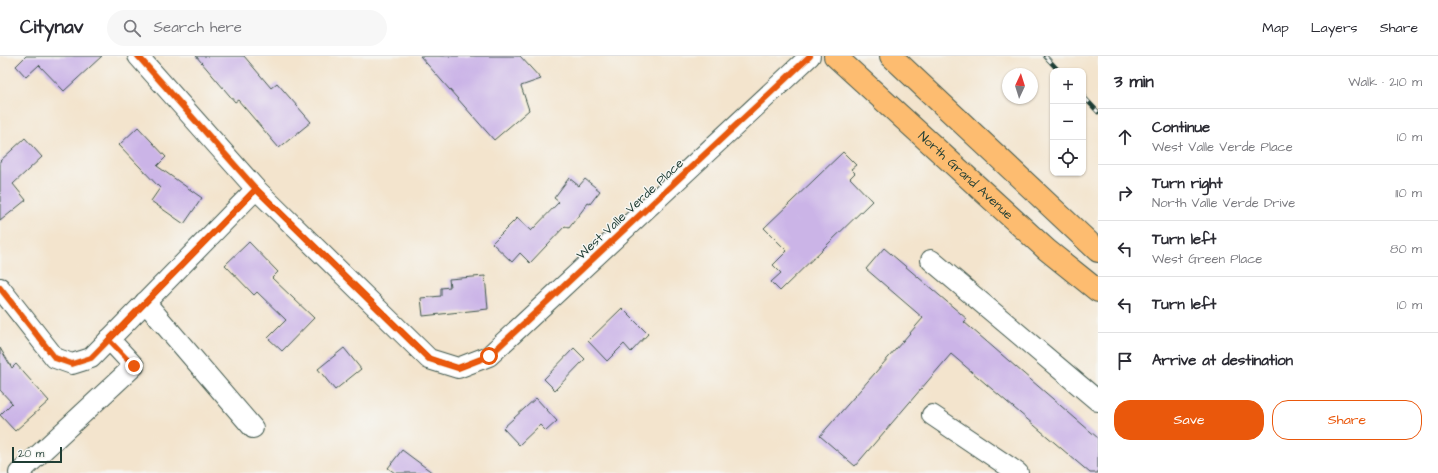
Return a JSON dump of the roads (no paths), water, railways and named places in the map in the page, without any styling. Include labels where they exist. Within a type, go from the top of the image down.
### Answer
[{"type":"main road","name":"North Grand Avenue","points":[[835,56],[1047,250],[1098,291]]},
{"type":"main road","points":[[891,56],[1098,251]]},
{"type":"street","points":[[0,288],[55,358],[72,364],[91,358],[256,189],[138,56]]},
{"type":"street","name":"West Valle Verde Place","points":[[256,189],[429,358],[458,368],[489,356],[810,56]]},
{"type":"street","points":[[931,260],[1098,401]]},
{"type":"street","points":[[145,302],[253,428]]},
{"type":"street","points":[[19,473],[134,366],[109,340]]},
{"type":"street","points":[[932,415],[1018,473]]},
{"type":"railway","points":[[1045,56],[1056,68]]},
{"type":"railway","points":[[1086,99],[1098,112]]}]
